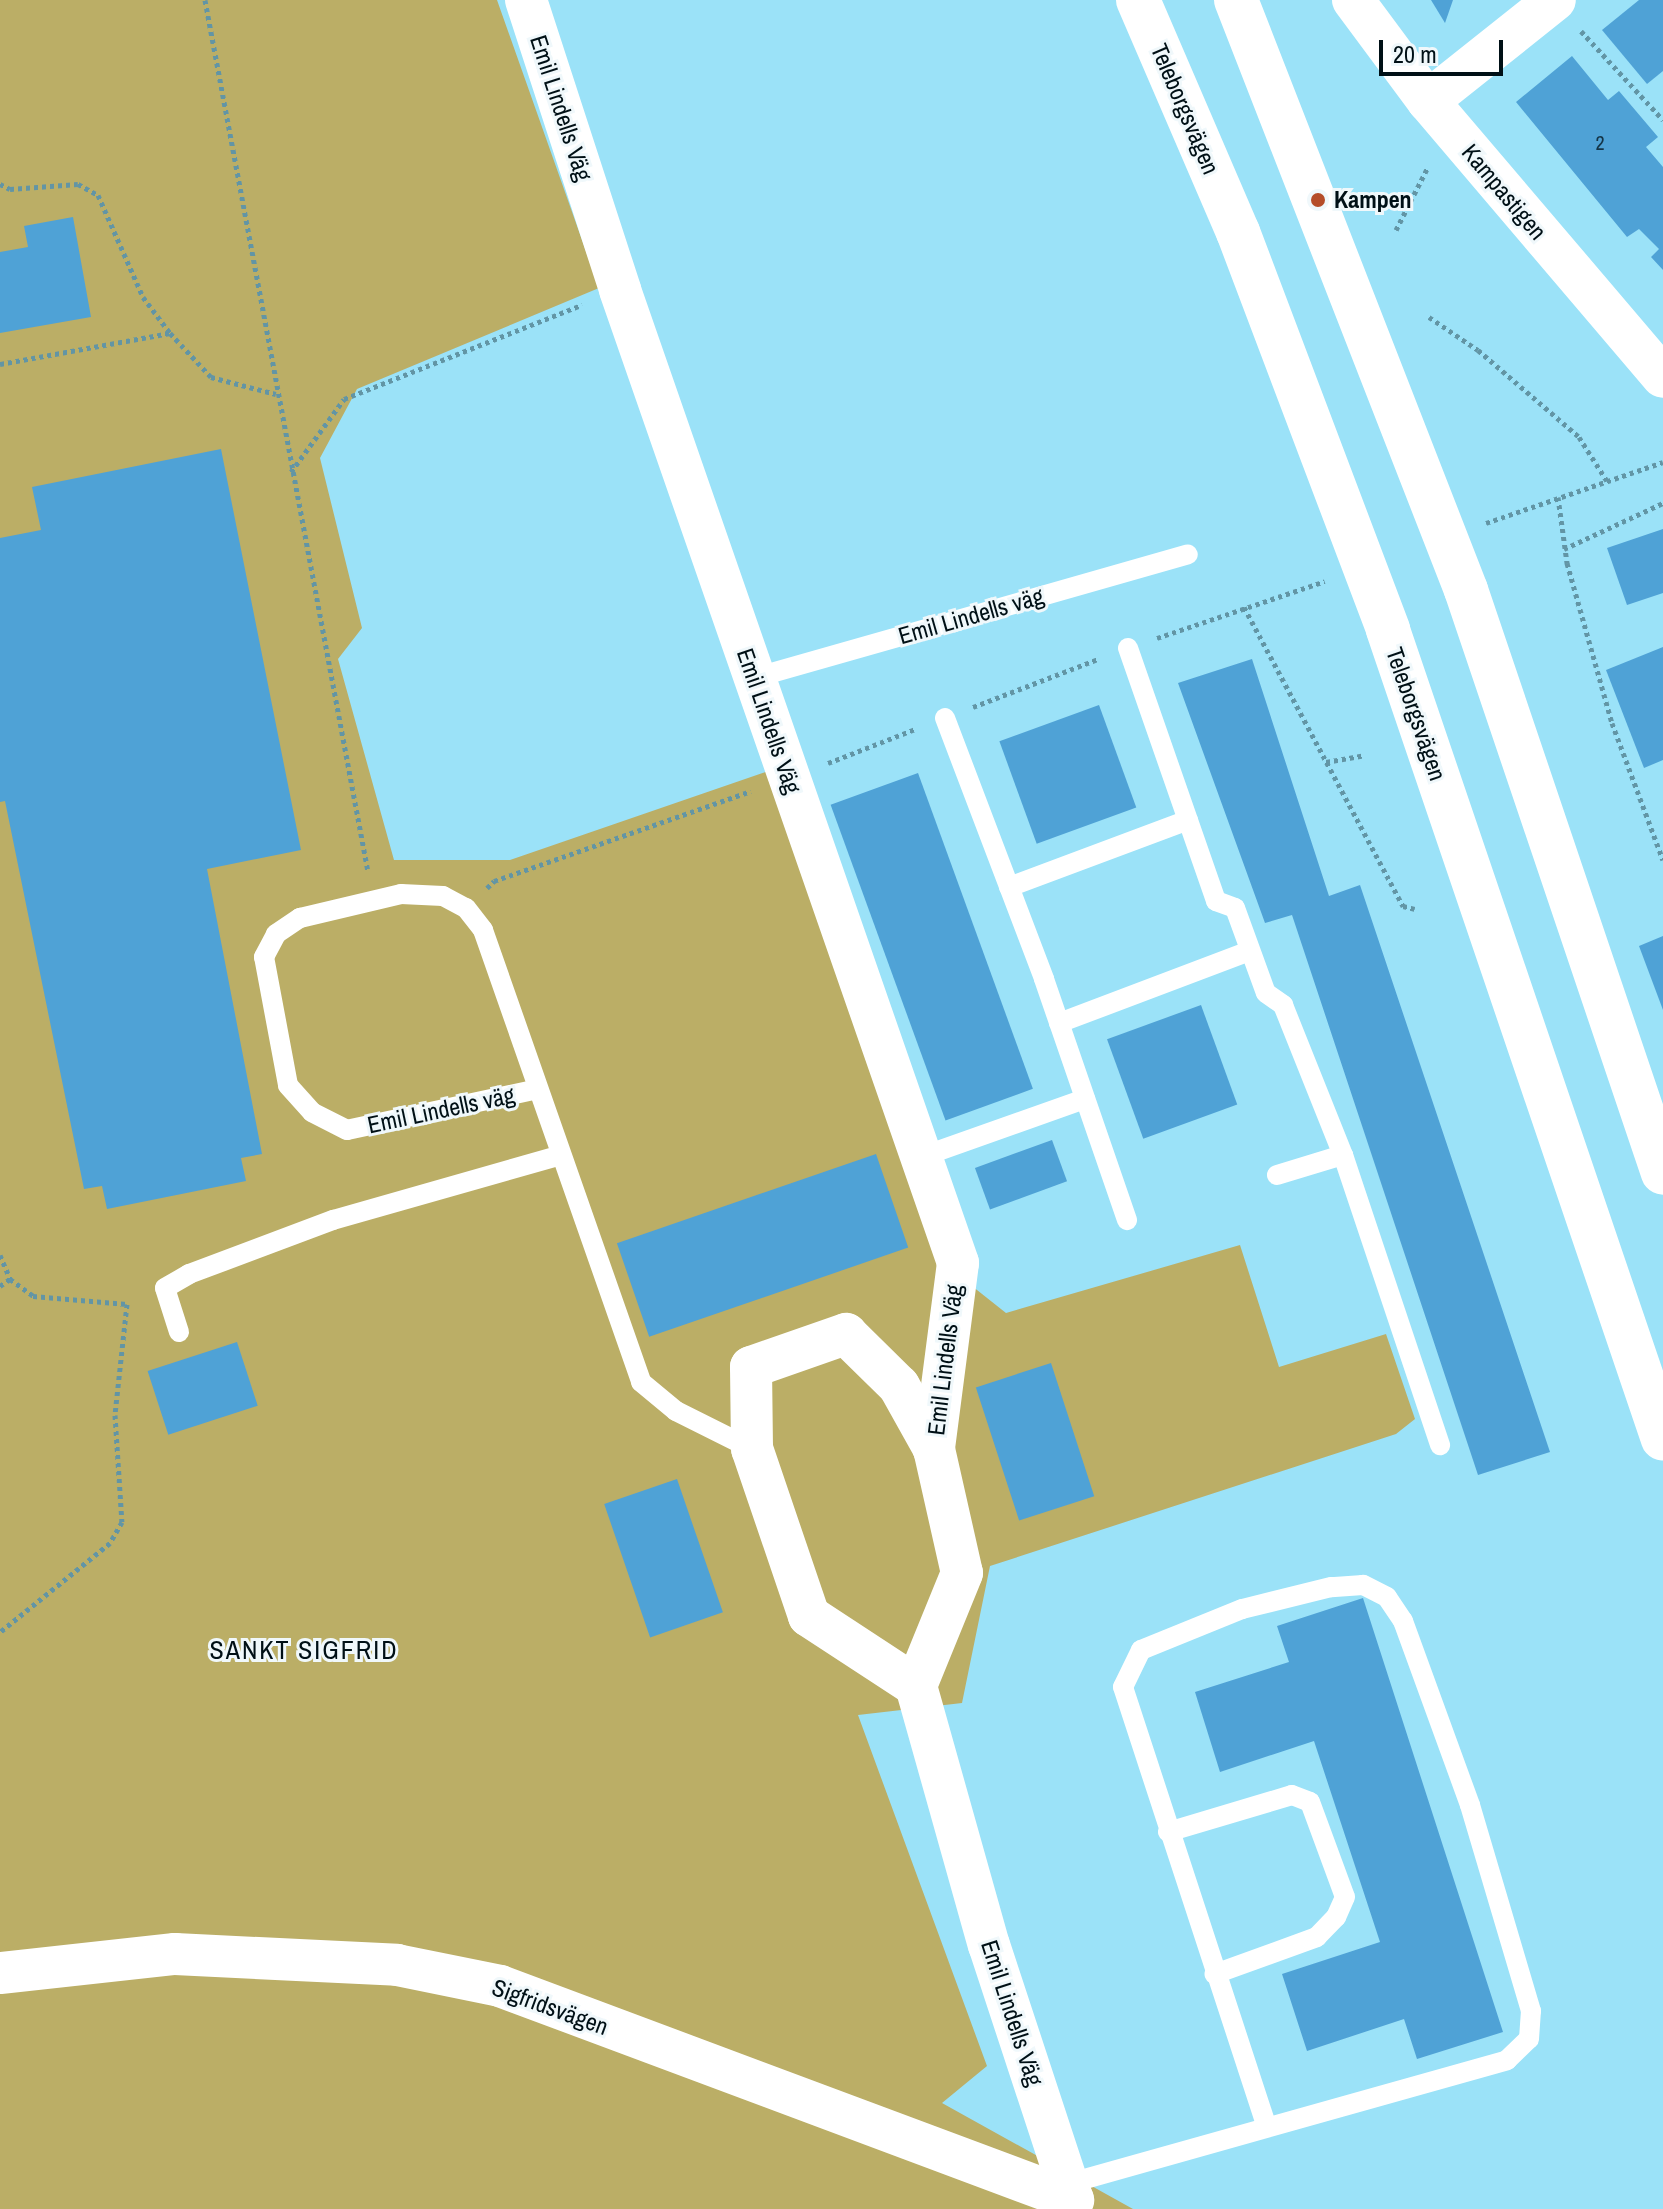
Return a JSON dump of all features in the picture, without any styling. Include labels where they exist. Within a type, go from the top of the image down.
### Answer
[{"type":"main road","name":"Teleborgsvägen","points":[[1138,0],[1238,232],[1388,630],[1663,1439]]},
{"type":"main road","points":[[1236,0],[1466,590],[1663,1173]]},
{"type":"street","name":"Emil Lindells Väg","points":[[526,0],[620,290],[958,1263],[934,1449]]},
{"type":"street","name":"Kampastigen","points":[[1353,0],[1438,113],[1663,377]]},
{"type":"street","points":[[1438,113],[1555,0]]},
{"type":"street","name":"Emil Lindells Väg","points":[[916,1686],[809,1616],[752,1449],[751,1367],[846,1334],[899,1386],[934,1449],[962,1573],[916,1686],[989,1945],[1070,2192]]},
{"type":"street","name":"Sigfridsvägen","points":[[0,1973],[175,1954],[397,1965],[500,1986],[1029,2196],[1070,2192]]},
{"type":"lane","name":"Emil Lindells väg","points":[[754,678],[1188,554]]},
{"type":"lane","points":[[1128,648],[1216,901],[1235,908],[1266,993],[1283,1005],[1343,1155],[1440,1445]]},
{"type":"lane","points":[[945,718],[1059,1023],[1127,1220]]},
{"type":"lane","points":[[1009,887],[1188,820]]},
{"type":"lane","name":"Emil Lindells väg","points":[[538,1089],[347,1130],[312,1112],[288,1085],[264,957],[276,934],[300,918],[401,894],[443,896],[466,908],[483,930],[641,1382],[676,1411],[752,1449]]},
{"type":"lane","points":[[1059,1023],[1250,951]]},
{"type":"lane","points":[[921,1157],[1085,1099]]},
{"type":"lane","points":[[179,1332],[165,1288],[189,1274],[320,1225],[561,1155]]},
{"type":"lane","points":[[1277,1175],[1343,1155]]},
{"type":"lane","points":[[1070,2192],[1267,2127],[1507,2060],[1529,2039],[1531,2011],[1470,1805],[1403,1621],[1387,1597],[1363,1585],[1331,1587],[1242,1609],[1141,1650],[1123,1687],[1267,2127]]},
{"type":"lane","points":[[1168,1832],[1292,1795],[1310,1802],[1345,1897],[1336,1917],[1317,1937],[1215,1974]]},
{"type":"path","points":[[205,0],[290,472],[373,900]]},
{"type":"path","points":[[1555,0],[1663,120]]},
{"type":"path","points":[[1396,230],[1438,113]]},
{"type":"path","points":[[0,184],[10,189],[78,184],[98,195],[143,297],[170,333],[211,377],[276,394]]},
{"type":"path","points":[[290,472],[344,399],[620,290]]},
{"type":"path","points":[[1429,317],[1478,350],[1579,437],[1607,481]]},
{"type":"path","points":[[0,364],[170,333]]},
{"type":"path","points":[[1482,524],[1663,462]]},
{"type":"path","points":[[1558,497],[1564,549],[1612,723],[1663,860]]},
{"type":"path","points":[[1564,549],[1663,503]]},
{"type":"path","points":[[466,908],[494,881],[788,778],[1128,648],[1328,580]]},
{"type":"path","points":[[1244,607],[1403,906],[1415,909]]},
{"type":"path","points":[[1326,762],[1364,755]]},
{"type":"path","points":[[0,1255],[10,1279],[33,1296],[127,1304],[115,1415],[122,1522],[110,1543],[0,1632]]},
{"type":"path","points":[[0,1286],[10,1279]]},
{"type":"shaded area","points":[[0,0],[497,0],[599,288],[357,389],[320,458],[362,628],[338,659],[394,860],[510,860],[774,769],[948,1267],[1006,1313],[1240,1245],[1279,1367],[1386,1334],[1415,1419],[1396,1434],[990,1566],[962,1703],[858,1715],[987,2066],[942,2103],[1133,2209],[0,2209]]},
{"type":"building","points":[[1431,0],[1453,0],[1445,23]]},
{"type":"building","points":[[1639,0],[1663,0],[1663,71],[1647,84],[1602,30]]},
{"type":"building","points":[[1572,56],[1608,100],[1619,91],[1658,137],[1646,147],[1663,167],[1663,270],[1651,257],[1659,249],[1639,229],[1627,237],[1516,102]]},
{"type":"building","points":[[73,217],[91,317],[0,333],[0,252],[28,247],[24,226]]},
{"type":"building","points":[[221,449],[301,850],[207,869],[262,1154],[241,1158],[246,1181],[107,1209],[102,1186],[84,1189],[5,801],[0,802],[0,538],[41,530],[32,487]]},
{"type":"building","points":[[1663,529],[1663,593],[1627,605],[1607,548]]},
{"type":"building","points":[[1663,647],[1663,760],[1644,768],[1606,670]]},
{"type":"building","points":[[1252,659],[1329,896],[1360,885],[1550,1452],[1478,1475],[1292,915],[1265,923],[1178,683]]},
{"type":"building","points":[[1099,705],[1136,807],[1037,844],[999,741]]},
{"type":"building","points":[[918,773],[1033,1089],[946,1121],[831,805]]},
{"type":"building","points":[[1663,936],[1663,1010],[1639,946]]},
{"type":"building","points":[[1201,1005],[1237,1105],[1143,1139],[1107,1039]]},
{"type":"building","points":[[1052,1140],[1067,1181],[990,1209],[975,1168]]},
{"type":"building","points":[[876,1154],[908,1248],[649,1337],[617,1243]]},
{"type":"building","points":[[237,1342],[258,1406],[168,1435],[148,1371]]},
{"type":"building","points":[[1051,1363],[1094,1496],[1019,1521],[976,1387]]},
{"type":"building","points":[[677,1479],[723,1612],[650,1637],[604,1504]]},
{"type":"building","points":[[1363,1598],[1503,2032],[1417,2059],[1404,2019],[1307,2051],[1282,1974],[1380,1942],[1314,1741],[1220,1772],[1195,1692],[1289,1662],[1277,1626]]},
{"type":"place","name":"Kampen","points":[[1318,200]]},
{"type":"district","name":"SANKT SIGFRID","points":[[304,1650]]}]
